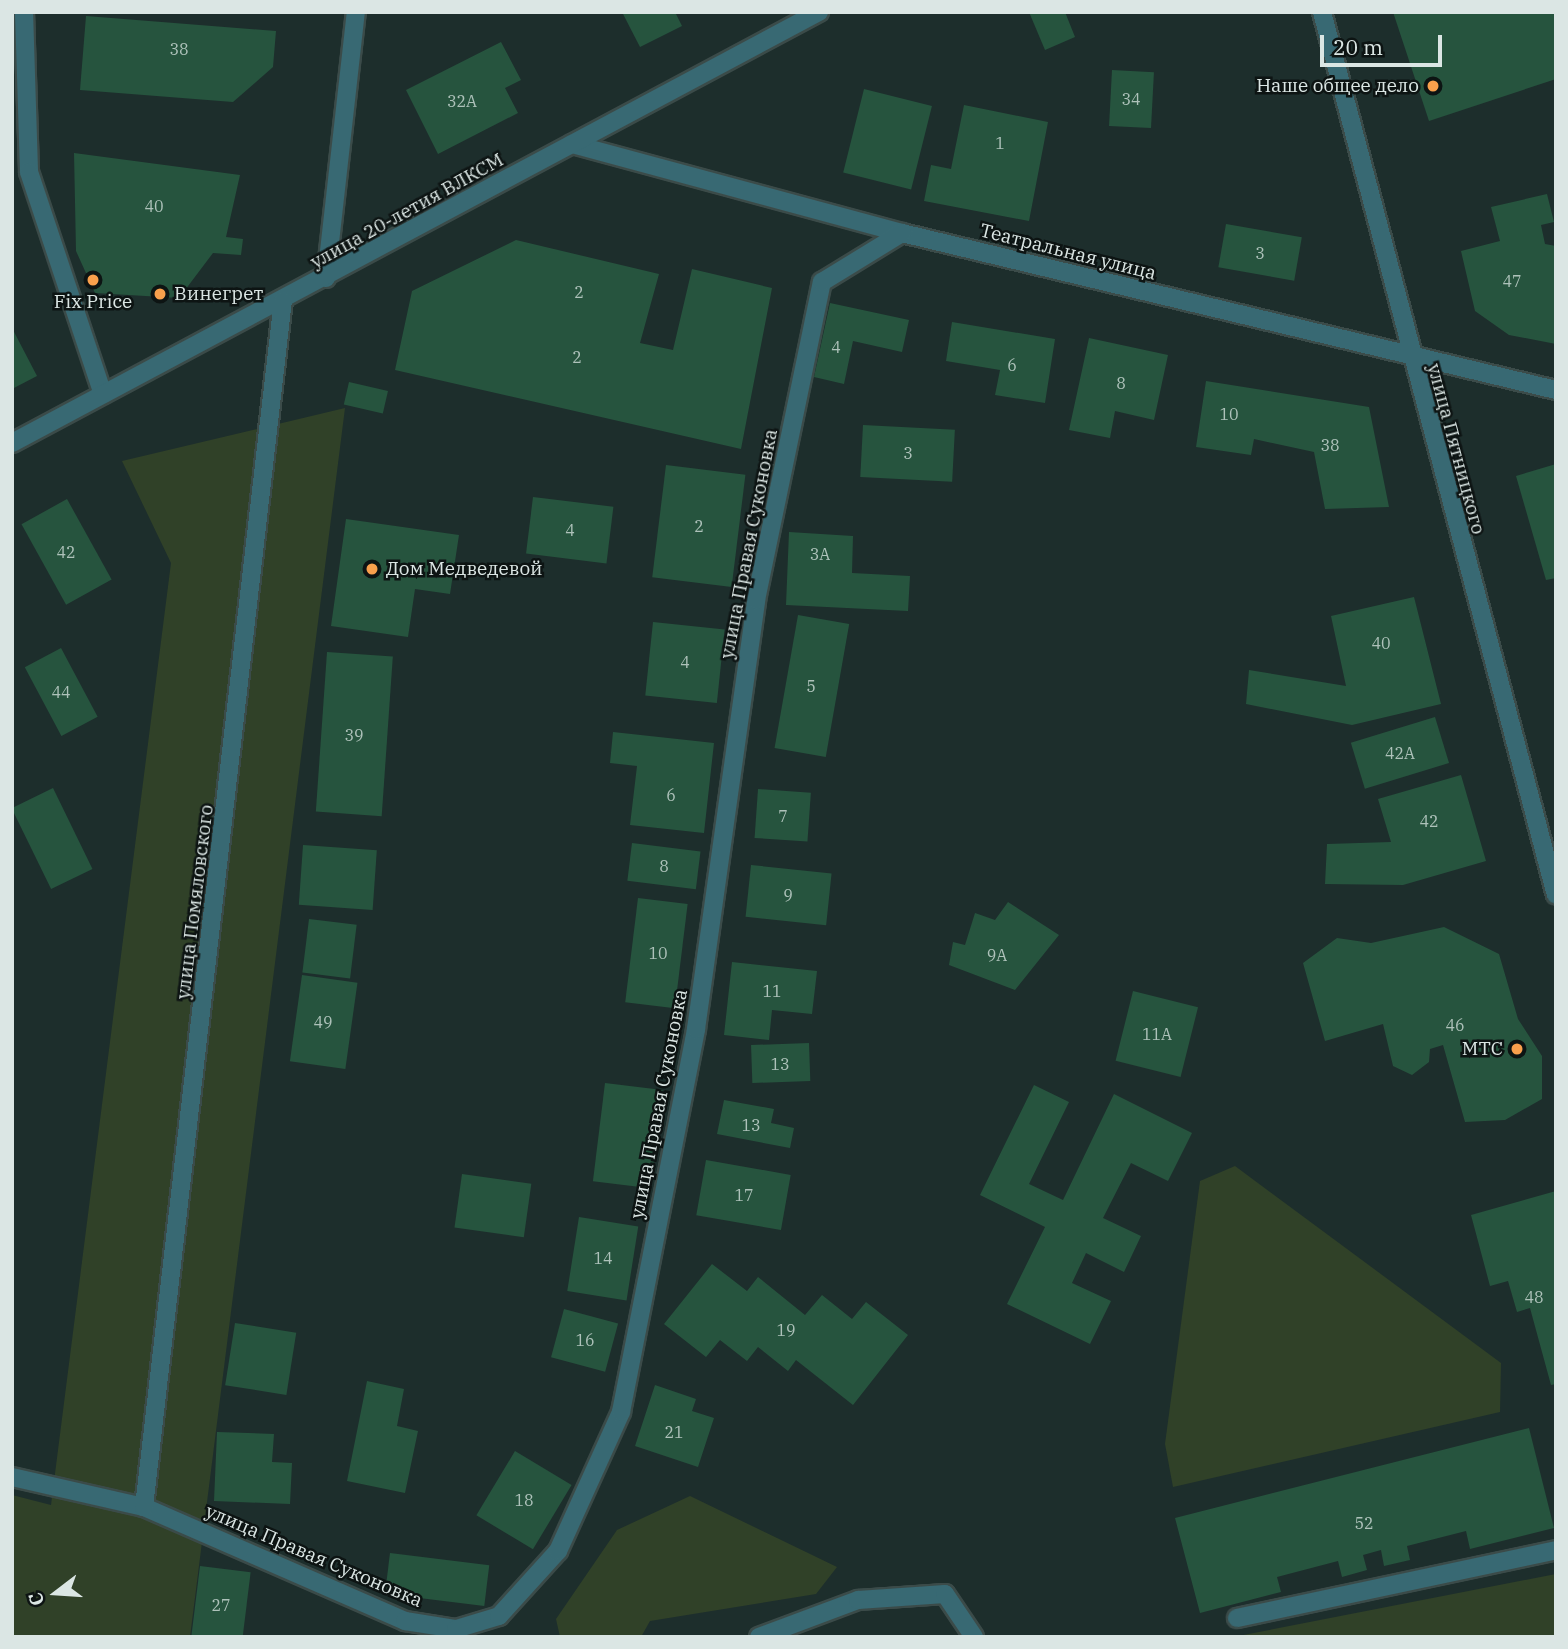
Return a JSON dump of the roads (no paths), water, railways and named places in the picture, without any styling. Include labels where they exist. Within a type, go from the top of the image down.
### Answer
[{"type":"street","points":[[24,12],[29,172],[103,394]]},
{"type":"street","points":[[326,278],[356,12]]},
{"type":"street","name":"улица 20-летия ВЛКСМ","points":[[12,443],[283,301],[820,12]]},
{"type":"street","name":"улица Пятницкого","points":[[1322,12],[1409,358],[1556,895]]},
{"type":"street","name":"Театральная улица","points":[[572,144],[902,233],[1409,358],[1556,390]]},
{"type":"street","name":"улица Правая Суконовка","points":[[12,1477],[144,1507],[405,1621],[456,1629],[499,1616],[558,1551],[621,1412],[696,1029],[756,600],[822,282],[902,233]]},
{"type":"street","name":"улица Помяловского","points":[[144,1507],[283,301]]},
{"type":"street","points":[[1237,1619],[1556,1550]]},
{"type":"street","points":[[759,1637],[858,1600],[946,1594],[974,1637]]},
{"type":"place","name":"Наше общее дело","points":[[1433,86]]},
{"type":"place","name":"Fix Price","points":[[93,280]]},
{"type":"place","name":"Винегрет","points":[[160,294]]},
{"type":"place","name":"Дом Медведевой","points":[[372,569]]},
{"type":"place","name":"МТС","points":[[1517,1049]]}]
